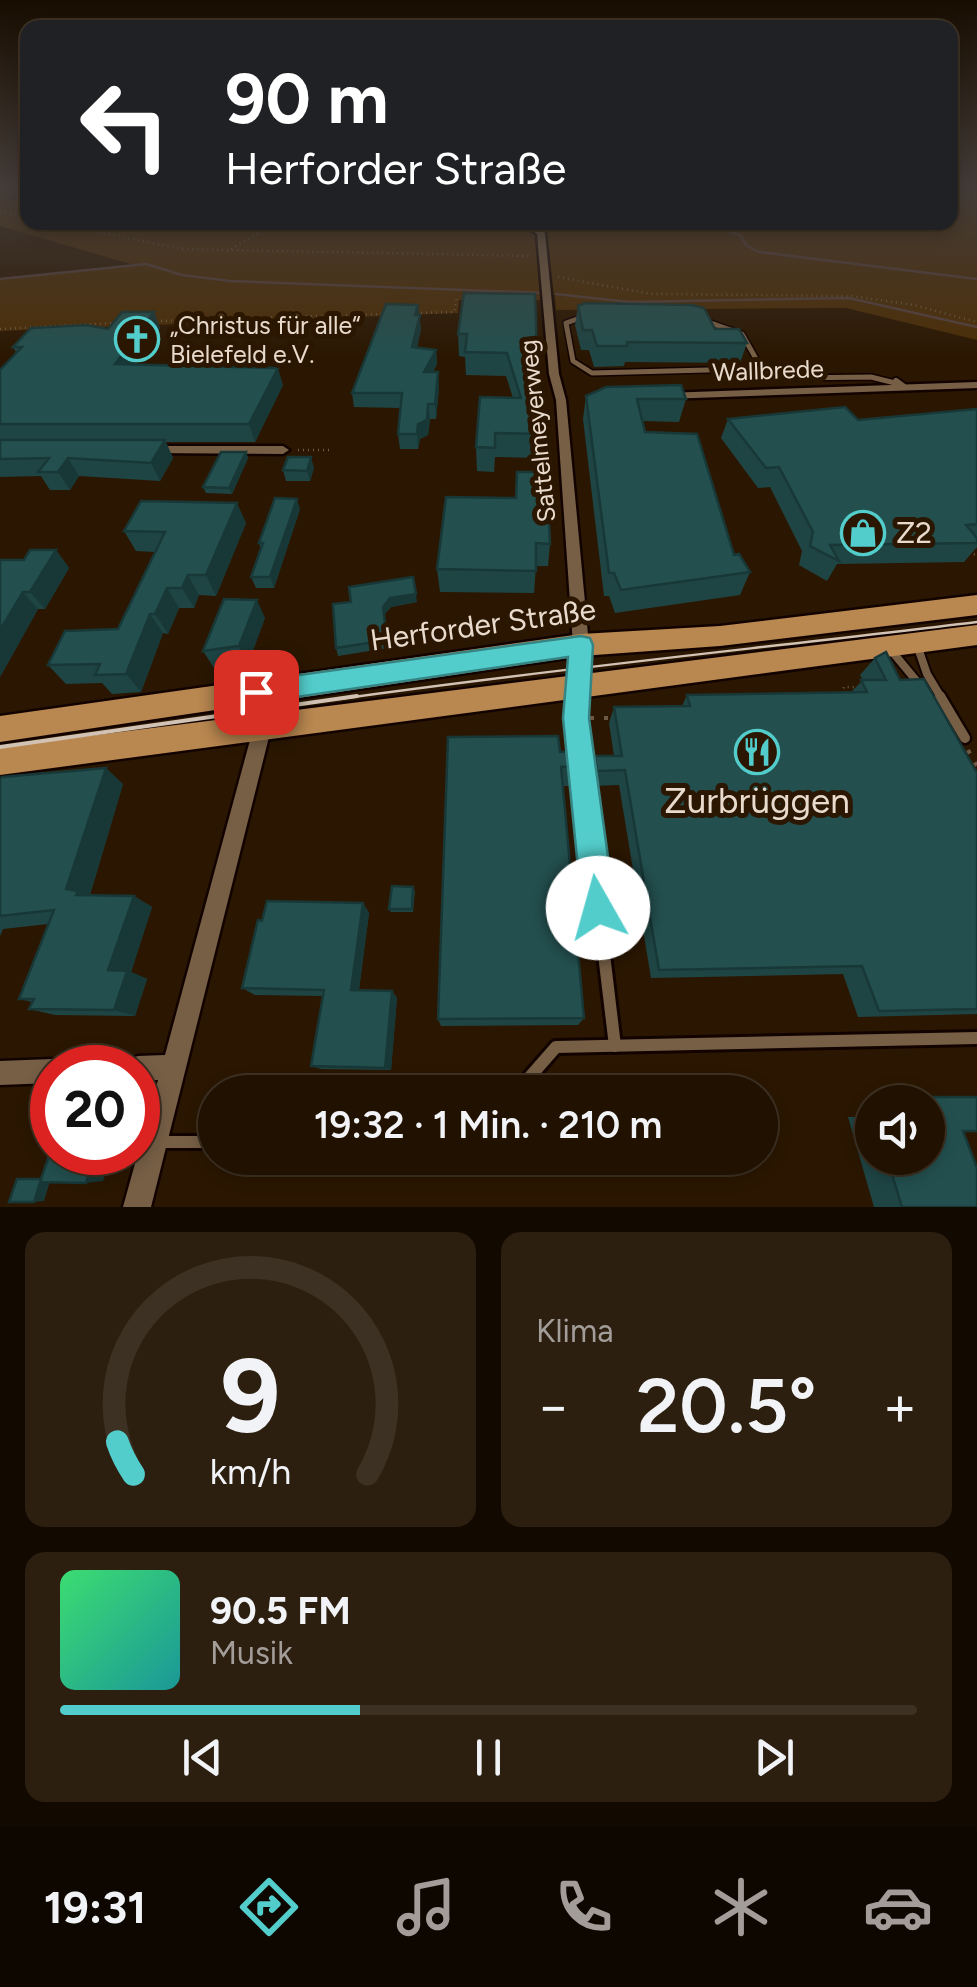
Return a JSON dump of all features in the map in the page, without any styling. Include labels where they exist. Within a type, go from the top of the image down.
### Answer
[{"type":"main road","name":"Herforder Straße","points":[[0,729],[581,645],[720,636],[977,605]]},
{"type":"main road","points":[[0,761],[578,684],[977,636]]},
{"type":"main road","points":[[578,684],[581,645]]},
{"type":"street","name":"Sattelmeyerweg","points":[[542,243],[554,374],[562,400],[581,645]]},
{"type":"street","name":"Wallbrede","points":[[656,397],[977,385]]},
{"type":"street","points":[[562,400],[580,400]]},
{"type":"street","points":[[132,450],[283,450]]},
{"type":"street","points":[[160,1118],[262,729]]},
{"type":"street","points":[[160,1067],[173,1067]]},
{"type":"street","points":[[0,1073],[30,1072]]},
{"type":"street","points":[[137,1207],[145,1175]]},
{"type":"lane","points":[[531,298],[550,299]]},
{"type":"lane","points":[[599,316],[572,318],[566,323],[573,361],[582,370],[763,372],[790,378],[871,376],[896,381],[904,388]]},
{"type":"lane","points":[[696,319],[742,334],[763,372]]},
{"type":"lane","points":[[916,643],[927,674],[965,738]]},
{"type":"lane","points":[[886,646],[906,666],[923,692]]},
{"type":"lane","points":[[578,684],[576,718],[615,1046]]},
{"type":"lane","points":[[950,738],[977,738]]},
{"type":"lane","points":[[532,1075],[556,1047],[977,1038]]},
{"type":"lane","points":[[160,1142],[198,1142]]},
{"type":"path","points":[[136,243],[229,250],[544,257]]},
{"type":"path","points":[[229,250],[240,243]]},
{"type":"path","points":[[546,275],[651,294],[852,296],[914,304],[977,322]]},
{"type":"path","points":[[401,313],[454,312],[457,297]]},
{"type":"path","points":[[155,321],[384,314]]},
{"type":"path","points":[[0,329],[116,323]]},
{"type":"path","points":[[283,450],[331,450]]},
{"type":"path","points":[[957,553],[976,552]]},
{"type":"path","points":[[839,704],[844,687],[860,686]]},
{"type":"path","points":[[576,718],[627,717]]},
{"type":"shaded area","points":[[60,243],[977,243],[977,340],[846,308],[556,310],[555,295],[545,295],[544,300],[459,300],[458,313],[0,331],[0,280],[134,265]]},
{"type":"building","points":[[464,293],[535,294],[537,353],[531,353],[542,383],[541,434],[495,433],[495,448],[476,447],[480,397],[521,398],[507,353],[465,352],[467,334],[458,334]]},
{"type":"building","points":[[386,304],[418,305],[415,315],[420,315],[412,347],[436,350],[424,372],[438,372],[435,404],[428,404],[427,420],[418,424],[417,434],[398,434],[402,393],[352,393]]},
{"type":"building","points":[[692,305],[704,308],[715,329],[739,329],[747,343],[627,342],[627,346],[597,346],[592,330],[583,330],[578,306]]},
{"type":"building","points":[[122,312],[154,312],[115,364],[278,368],[249,424],[0,424],[0,370],[22,347],[13,347],[31,328],[86,325],[108,329]]},
{"type":"building","points":[[681,385],[686,399],[637,399],[645,432],[697,434],[734,555],[739,554],[750,572],[621,590],[614,573],[609,573],[586,396],[606,387]]},
{"type":"building","points":[[845,407],[858,420],[977,409],[977,524],[966,525],[977,543],[830,545],[839,561],[810,546],[813,532],[779,467],[766,468],[728,419]]},
{"type":"building","points":[[0,440],[165,440],[151,463],[68,458],[58,472],[38,472],[49,458],[0,459]]},
{"type":"building","points":[[221,452],[246,452],[229,488],[203,487]]},
{"type":"building","points":[[288,457],[311,457],[307,471],[283,470]]},
{"type":"building","points":[[517,472],[547,472],[550,544],[536,543],[536,571],[437,569],[446,497],[516,498]]},
{"type":"building","points":[[275,498],[297,499],[270,577],[251,577],[263,543],[259,543]]},
{"type":"building","points":[[141,501],[237,503],[206,575],[188,575],[182,588],[167,588],[155,614],[150,614],[126,674],[95,675],[100,664],[48,665],[65,631],[118,629],[165,532],[124,531]]},
{"type":"building","points":[[30,550],[56,550],[0,630],[0,560],[24,560]]},
{"type":"building","points":[[413,577],[416,594],[390,598],[383,607],[387,640],[336,648],[333,604],[351,602],[349,587]]},
{"type":"building","points":[[224,599],[257,600],[239,646],[203,651]]},
{"type":"building","points":[[886,652],[900,680],[924,679],[977,773],[977,1009],[879,1011],[862,966],[659,970],[625,770],[597,771],[595,756],[622,756],[614,707],[690,706],[687,695],[867,692],[861,680],[886,680],[875,658]]},
{"type":"building","points":[[558,736],[560,752],[578,751],[580,766],[561,767],[584,1018],[438,1019],[448,737]]},
{"type":"building","points":[[106,768],[66,889],[78,891],[76,895],[134,896],[108,970],[127,971],[114,1010],[29,1009],[34,999],[19,999],[54,910],[0,916],[0,779]]},
{"type":"building","points":[[392,886],[413,887],[412,909],[389,909]]},
{"type":"building","points":[[267,901],[363,903],[351,990],[392,991],[385,1068],[311,1066],[324,990],[242,988],[258,920],[262,921]]},
{"type":"building","points":[[945,1097],[977,1097],[977,1131],[963,1131],[977,1168],[977,1207],[902,1207],[892,1175],[945,1175]]},
{"type":"building","points":[[42,1175],[89,1175],[86,1183],[40,1182]]},
{"type":"building","points":[[17,1179],[41,1179],[34,1202],[9,1202]]},
{"type":"waterway","points":[[745,243],[759,252],[977,279]]},
{"type":"waterway","points":[[0,279],[146,264],[182,275],[230,281],[546,293]]},
{"type":"waterway","points":[[556,294],[629,302],[849,298],[977,327]]},
{"type":"tram line","points":[[339,699],[977,622]]},
{"type":"tram line","points":[[0,747],[357,696]]},
{"type":"place","name":"„Christus für alle“ Bielefeld e.V.","points":[[137,339]]},
{"type":"place","name":"Z2","points":[[863,533]]},
{"type":"place","name":"Zurbrüggen","points":[[757,752]]},
{"type":"route","points":[[256,692],[581,645],[576,718],[598,908]]}]
